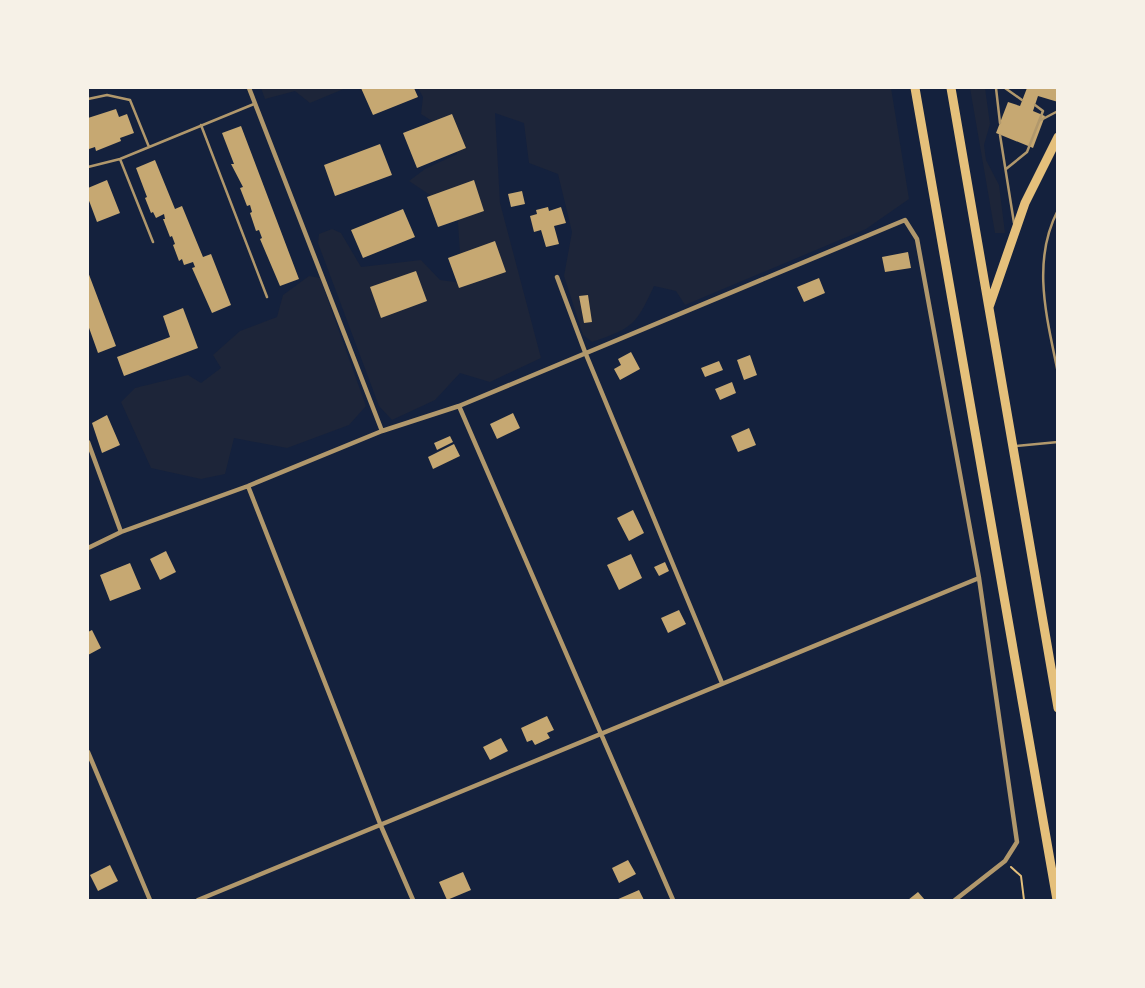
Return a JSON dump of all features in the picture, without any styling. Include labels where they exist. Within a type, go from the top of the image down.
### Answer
[{"type":"highway","points":[[915,88],[1057,901]]},
{"type":"highway","points":[[951,88],[1058,708]]},
{"type":"highway","points":[[989,308],[1025,203],[1058,137]]},
{"type":"highway","points":[[1041,168],[1058,155]]},
{"type":"street","points":[[249,88],[382,431]]},
{"type":"street","points":[[88,548],[121,532],[248,486],[382,431],[458,406],[905,220],[917,239],[979,578],[1017,842],[1005,861],[955,901]]},
{"type":"street","points":[[557,276],[585,352],[722,683]]},
{"type":"street","points":[[458,406],[673,901]]},
{"type":"street","points":[[88,442],[121,532]]},
{"type":"street","points":[[248,486],[413,901]]},
{"type":"street","points":[[198,901],[979,578]]},
{"type":"street","points":[[88,752],[150,901]]},
{"type":"lane","points":[[996,88],[1000,123]]},
{"type":"lane","points":[[1005,88],[1022,100]]},
{"type":"lane","points":[[88,99],[107,95],[130,100],[149,147]]},
{"type":"lane","points":[[88,167],[120,159],[255,104]]},
{"type":"lane","points":[[1006,169],[1027,152],[1043,111],[1035,105]]},
{"type":"lane","points":[[1039,121],[1058,111]]},
{"type":"lane","points":[[201,125],[267,297]]},
{"type":"lane","points":[[1000,135],[1016,230]]},
{"type":"lane","points":[[120,159],[153,242]]},
{"type":"lane","points":[[1058,210],[1048,229],[1041,265],[1058,373]]},
{"type":"lane","points":[[1012,446],[1058,442]]},
{"type":"path","points":[[1005,861],[1021,876],[1024,901]]},
{"type":"shaded area","points":[[261,88],[346,88],[310,103],[295,91],[265,99]]},
{"type":"shaded area","points":[[418,88],[891,88],[909,199],[866,229],[685,305],[676,291],[654,286],[632,323],[616,333],[592,342],[583,335],[564,276],[572,232],[558,174],[529,163],[524,123],[495,113],[500,203],[541,358],[490,382],[460,373],[435,400],[392,420],[379,406],[318,243],[319,234],[332,229],[341,233],[361,267],[421,260],[440,280],[471,284],[460,252],[456,196],[436,199],[409,181],[425,169],[457,154],[442,119],[432,121],[421,114],[423,97]]},
{"type":"shaded area","points":[[970,88],[985,88],[990,124],[984,145],[986,160],[999,185],[1005,233],[995,233]]},
{"type":"shaded area","points":[[309,276],[320,278],[366,406],[349,425],[287,448],[234,438],[225,474],[201,479],[151,468],[121,402],[135,388],[188,375],[201,383],[221,368],[213,355],[240,331],[277,317],[283,295]]},
{"type":"building","points":[[361,88],[414,88],[418,97],[373,115]]},
{"type":"building","points":[[1027,88],[1058,88],[1058,102],[1038,96],[1033,111],[1045,116],[1033,148],[996,133],[1008,102],[1020,106]]},
{"type":"building","points":[[116,109],[119,117],[127,114],[134,133],[96,151],[95,147],[89,149],[88,118]]},
{"type":"building","points":[[452,114],[466,148],[417,168],[403,133]]},
{"type":"building","points":[[241,126],[299,279],[280,286],[260,239],[259,230],[256,231],[250,205],[247,206],[240,188],[243,187],[231,164],[234,164],[222,133]]},
{"type":"building","points":[[380,144],[392,175],[335,196],[324,165]]},
{"type":"building","points":[[155,160],[175,209],[182,206],[203,257],[211,254],[231,305],[212,313],[192,268],[195,267],[193,262],[184,265],[182,259],[179,261],[172,236],[170,237],[163,219],[164,214],[156,218],[153,212],[151,213],[136,168]]},
{"type":"building","points":[[107,180],[120,213],[97,222],[88,198],[88,188]]},
{"type":"building","points":[[474,180],[484,211],[438,227],[427,197]]},
{"type":"building","points":[[522,191],[525,204],[511,207],[508,194]]},
{"type":"building","points":[[548,207],[549,211],[561,207],[566,223],[554,226],[559,244],[546,247],[541,230],[534,232],[530,216],[537,214],[536,210]]},
{"type":"building","points":[[403,209],[415,237],[363,258],[351,230]]},
{"type":"building","points":[[495,241],[506,272],[459,288],[448,258]]},
{"type":"building","points":[[908,252],[911,268],[885,272],[882,257]]},
{"type":"building","points":[[416,271],[427,301],[381,318],[370,287]]},
{"type":"building","points":[[88,272],[116,346],[98,353],[88,325]]},
{"type":"building","points":[[819,278],[825,293],[804,302],[797,287]]},
{"type":"building","points":[[588,295],[592,322],[584,323],[579,296]]},
{"type":"building","points":[[183,308],[198,348],[124,376],[117,357],[170,337],[163,316]]},
{"type":"building","points":[[631,352],[640,369],[620,380],[614,369],[621,365],[618,359]]},
{"type":"building","points":[[750,355],[757,375],[744,380],[737,360]]},
{"type":"building","points":[[719,361],[723,370],[705,377],[701,368]]},
{"type":"building","points":[[732,382],[736,393],[720,400],[715,389]]},
{"type":"building","points":[[513,413],[520,428],[497,439],[490,424]]},
{"type":"building","points":[[107,415],[120,445],[102,453],[92,423]]},
{"type":"building","points":[[749,428],[756,445],[738,452],[731,436]]},
{"type":"building","points":[[450,436],[453,442],[437,450],[434,443]]},
{"type":"building","points":[[454,444],[460,456],[433,469],[428,457]]},
{"type":"building","points":[[633,510],[644,533],[629,541],[617,518]]},
{"type":"building","points":[[166,551],[176,572],[160,580],[150,559]]},
{"type":"building","points":[[631,554],[642,578],[619,590],[607,565]]},
{"type":"building","points":[[665,562],[669,571],[659,576],[654,567]]},
{"type":"building","points":[[130,563],[141,589],[110,601],[100,575]]},
{"type":"building","points":[[679,610],[686,624],[668,633],[661,618]]},
{"type":"building","points":[[92,630],[101,648],[88,655],[88,632]]},
{"type":"building","points":[[547,716],[554,730],[547,733],[550,738],[535,745],[532,740],[527,742],[521,728]]},
{"type":"building","points":[[501,738],[508,751],[490,760],[483,747]]},
{"type":"building","points":[[628,860],[636,874],[619,883],[612,868]]},
{"type":"building","points":[[110,865],[118,881],[98,891],[90,875]]},
{"type":"building","points":[[463,872],[471,890],[447,900],[439,882]]},
{"type":"building","points":[[639,890],[644,900],[616,900]]},
{"type":"building","points":[[918,892],[925,900],[908,900]]}]
